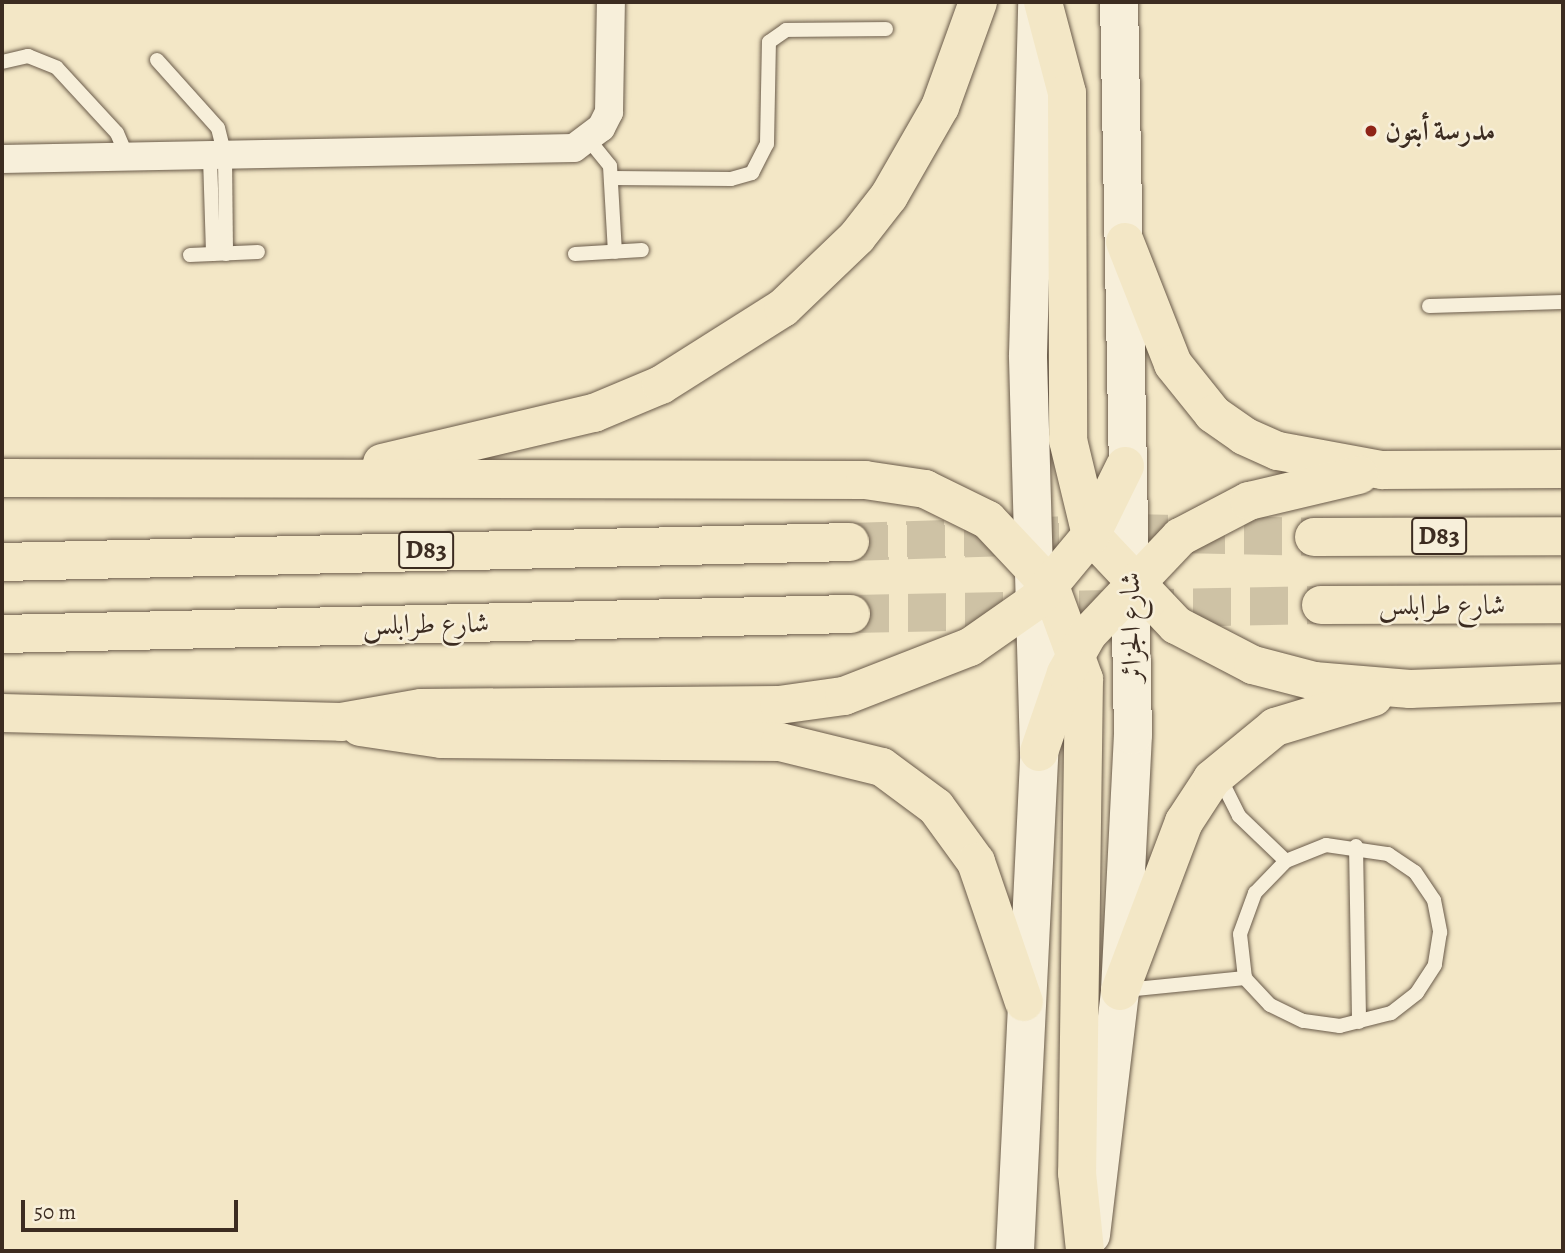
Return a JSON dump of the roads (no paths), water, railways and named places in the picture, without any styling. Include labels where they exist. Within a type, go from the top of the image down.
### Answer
[{"type":"highway","points":[[301,480],[594,413],[661,385],[734,343],[822,274],[889,196],[940,107],[978,2]]},
{"type":"highway","points":[[1044,2],[1067,93],[1068,440],[1091,535],[1131,582],[1203,643],[1253,665],[1314,681],[1410,689],[1563,683]]},
{"type":"highway","points":[[1125,242],[1173,365],[1213,414],[1279,451],[1382,470],[1563,469]]},
{"type":"highway","points":[[341,722],[434,708],[811,702],[932,666],[1041,583],[1091,535],[1125,466]]},
{"type":"highway","points":[[1039,752],[1078,650],[1131,582],[1180,537],[1226,511],[1382,470]]},
{"type":"highway","points":[[2,478],[898,483],[965,506],[1041,583],[1078,650],[1087,707],[1077,1173],[1087,1251]]},
{"type":"highway","name":"D83","points":[[1314,537],[1563,536]]},
{"type":"highway","name":"D83","points":[[2,562],[850,542]]},
{"type":"highway","name":"شارع طرابلس","points":[[1321,606],[1563,604]]},
{"type":"highway","name":"شارع طرابلس","points":[[2,634],[851,614]]},
{"type":"highway","points":[[1120,991],[1184,821],[1218,772],[1251,743],[1301,716],[1410,689]]},
{"type":"highway","points":[[2,713],[341,722],[441,739],[780,741],[882,767],[936,807],[976,862],[1024,1002]]},
{"type":"main road","points":[[1015,1251],[1024,1002],[1039,752],[1041,583],[1027,355],[1037,2]]},
{"type":"main road","name":"شارع الجزائر","points":[[1087,1251],[1120,991],[1133,735],[1131,582],[1125,466],[1125,242],[1119,2]]},
{"type":"street","points":[[2,159],[557,150],[589,140],[609,112],[611,2]]},
{"type":"lane","points":[[612,178],[731,179],[752,173],[767,145],[769,42],[786,30],[886,29]]},
{"type":"lane","points":[[2,62],[28,55],[57,68],[117,133],[128,159]]},
{"type":"lane","points":[[157,60],[211,116],[217,157],[219,254]]},
{"type":"lane","points":[[589,140],[606,156],[612,178],[615,252]]},
{"type":"lane","points":[[575,254],[642,250]]},
{"type":"lane","points":[[190,255],[258,252]]},
{"type":"lane","points":[[1429,306],[1563,302]]},
{"type":"lane","points":[[1218,772],[1239,816],[1286,861]]},
{"type":"lane","points":[[1326,845],[1356,846],[1388,854],[1415,872],[1434,900],[1440,932],[1435,965],[1417,993],[1391,1013],[1359,1022],[1303,1021],[1270,1005],[1245,978],[1240,934],[1255,893],[1286,861],[1326,845]]},
{"type":"lane","points":[[1356,846],[1359,1022]]},
{"type":"lane","points":[[1120,991],[1245,978]]},
{"type":"tunnel","points":[[850,542],[1130,533],[1314,537]]},
{"type":"tunnel","points":[[851,614],[1321,605]]},
{"type":"place","name":"مدرسة أبتون","points":[[1371,131]]}]
